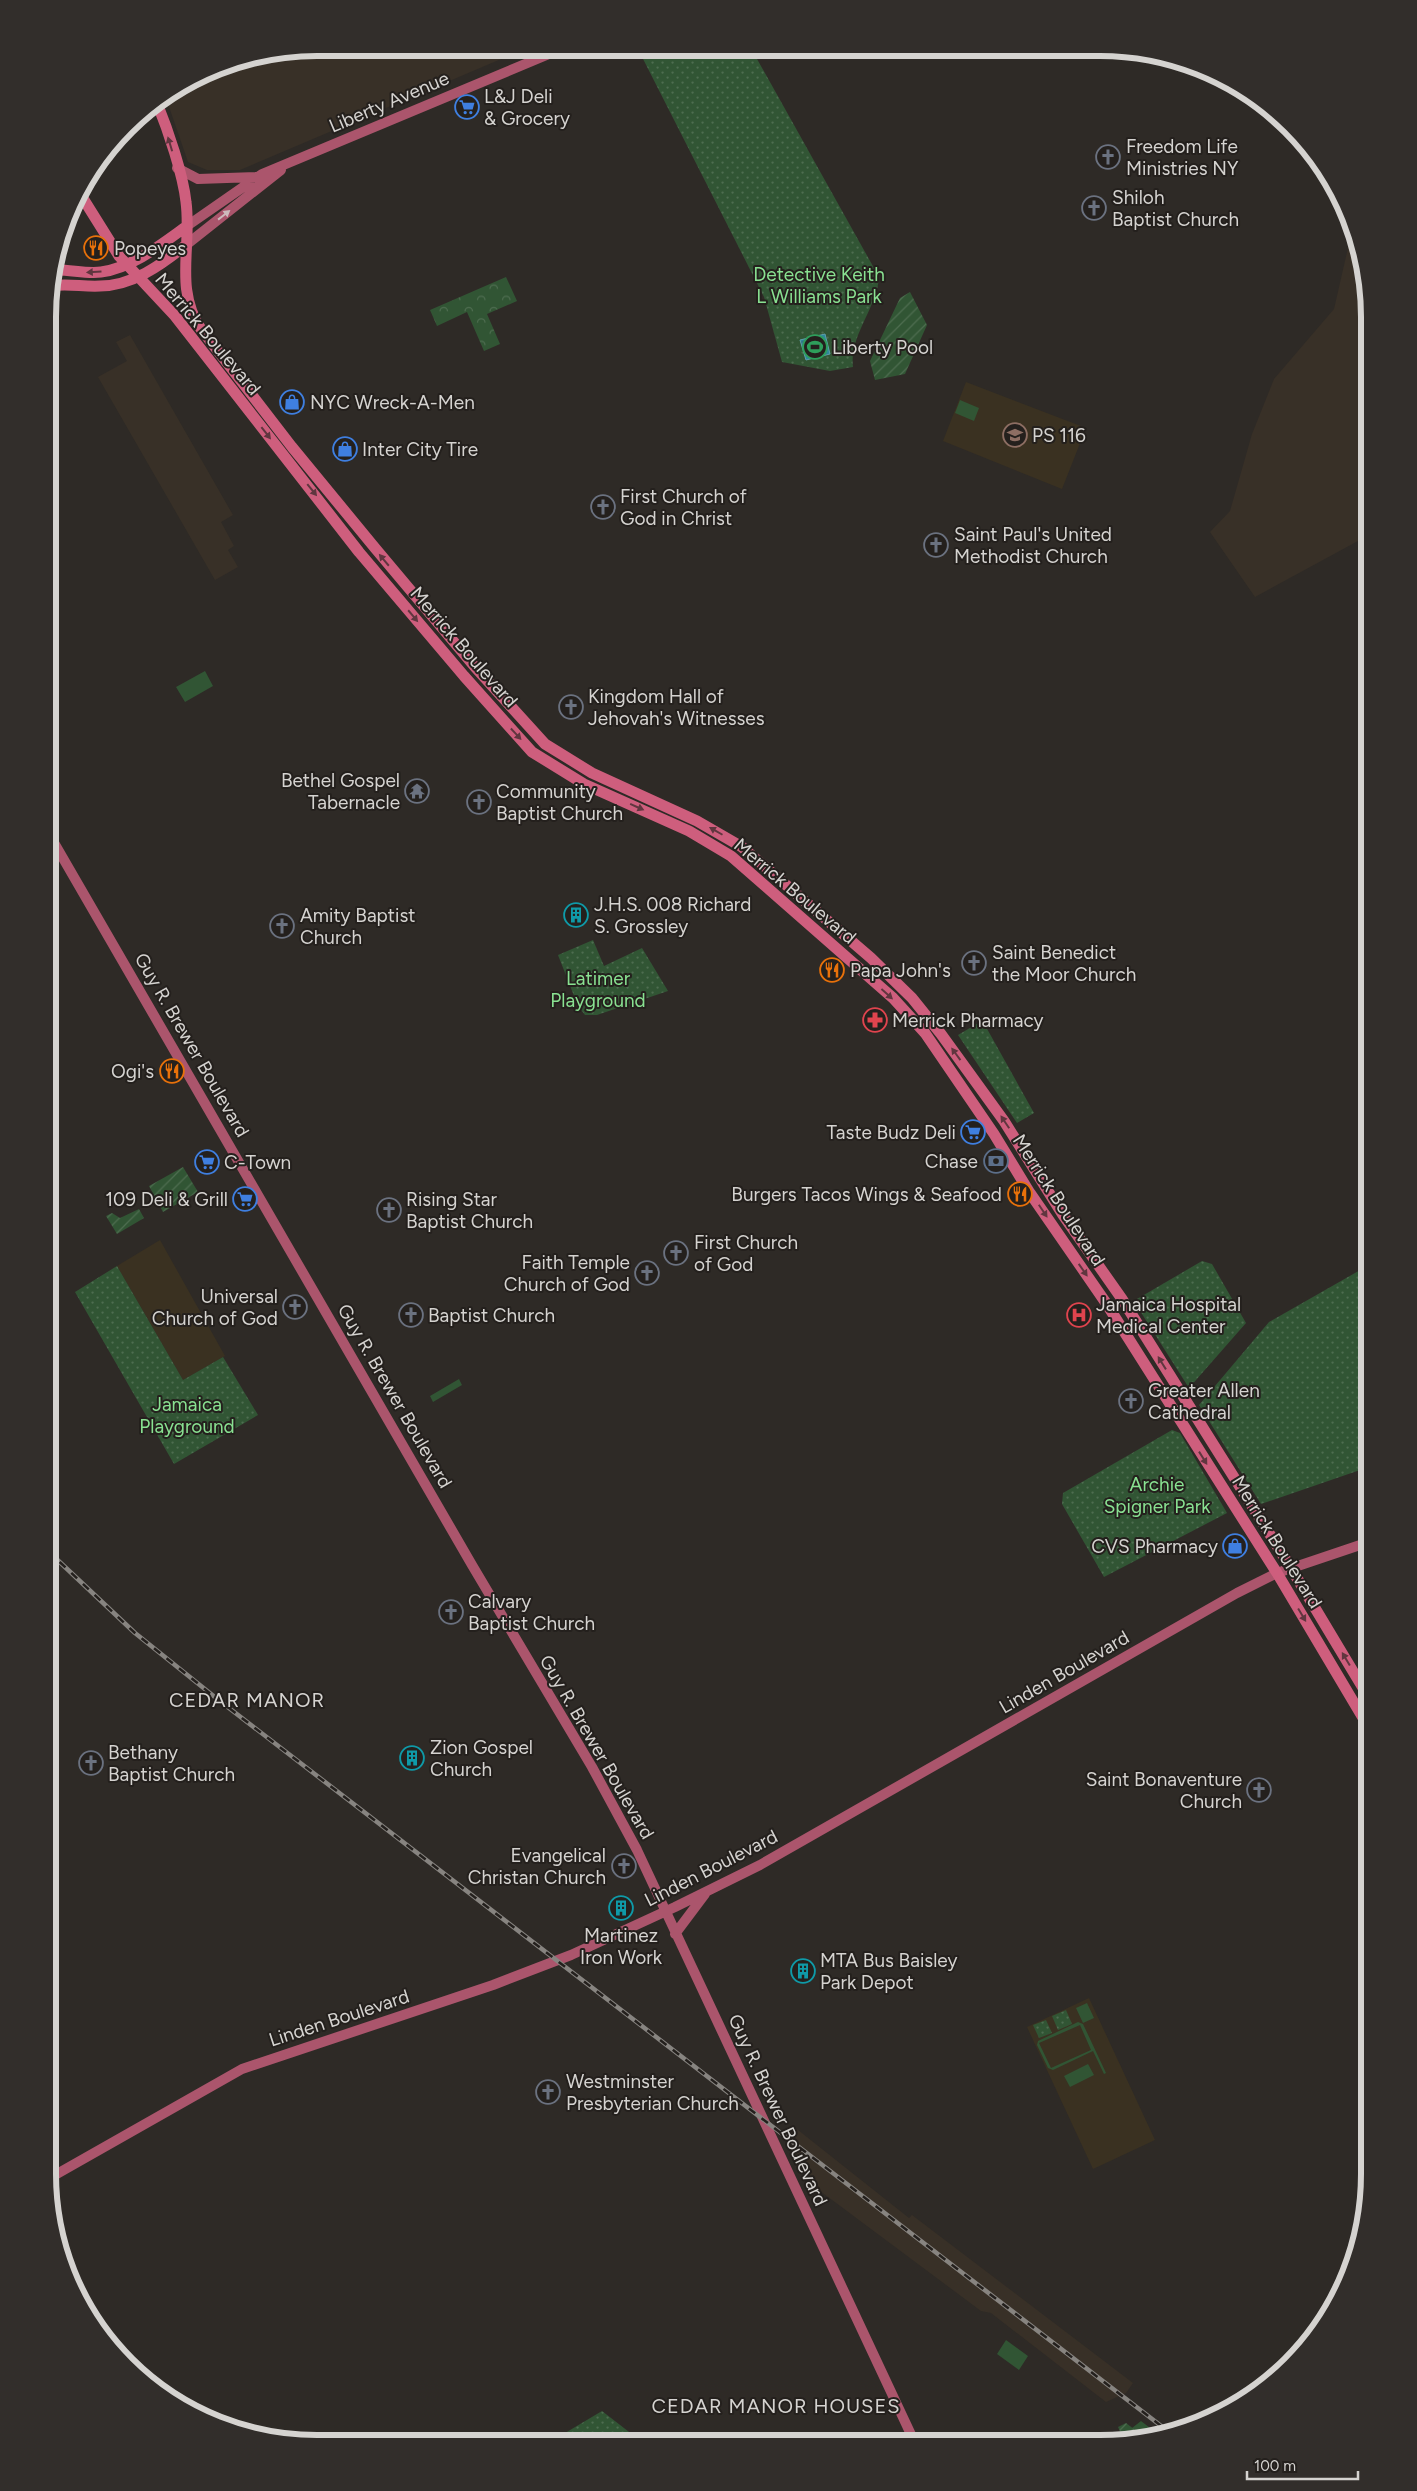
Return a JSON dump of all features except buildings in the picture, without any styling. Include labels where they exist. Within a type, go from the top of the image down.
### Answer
[{"type":"main road","name":"Liberty Avenue","points":[[60,270],[95,272],[126,264],[187,226],[258,177],[544,56]]},
{"type":"main road","name":"Merrick Boulevard","points":[[159,109],[186,198],[186,292],[193,316],[200,329],[292,447],[398,576],[545,744],[592,773],[697,820],[742,847],[850,939],[912,998],[947,1041],[1004,1121],[1063,1215],[1122,1299],[1361,1685]]},
{"type":"main road","name":"Liberty Avenue","points":[[58,286],[104,286],[120,284],[138,277],[186,245],[287,164]]},
{"type":"main road","points":[[178,168],[189,176],[200,179],[258,177]]},
{"type":"main road","name":"Merrick Boulevard","points":[[85,199],[126,264],[175,316],[364,558],[464,676],[532,752],[584,784],[689,832],[731,856],[893,998],[925,1033],[994,1134],[1030,1193],[1106,1303],[1277,1573],[1361,1715]]},
{"type":"main road","name":"Guy R. Brewer Boulevard","points":[[56,846],[472,1565],[592,1766],[637,1850],[911,2435]]},
{"type":"main road","name":"Linden Boulevard","points":[[56,2174],[242,2069],[493,1985],[571,1955],[665,1912],[768,1861],[1237,1593],[1277,1573],[1361,1545]]},
{"type":"main road","points":[[675,1934],[707,1891]]},
{"type":"shaded area","points":[[317,56],[509,56],[240,170],[207,170],[188,162],[168,103],[202,83],[233,70],[283,58]]},
{"type":"shaded area","points":[[1349,241],[1359,283],[1361,317],[1361,539],[1255,597],[1210,532],[1230,511],[1252,434],[1274,379],[1334,309]]},
{"type":"shaded area","points":[[130,335],[233,515],[221,522],[234,546],[228,550],[238,567],[215,580],[98,377],[127,361],[116,342]]},
{"type":"shaded area","name":"PS 116","points":[[966,382],[1086,428],[1062,489],[943,441]]},
{"type":"shaded area","points":[[160,1240],[225,1356],[183,1380],[117,1266]]},
{"type":"shaded area","points":[[1089,1998],[1155,2140],[1093,2169],[1027,2027]]},
{"type":"shaded area","points":[[793,2126],[909,2218],[912,2215],[1133,2383],[1126,2393],[1106,2402],[991,2313],[981,2311],[808,2182],[788,2135]]},
{"type":"green space","name":"Detective Keith L Williams Park","points":[[642,56],[755,56],[879,277],[874,300],[855,344],[853,367],[830,371],[782,362],[764,297]]},
{"type":"green space","points":[[506,277],[517,301],[487,314],[500,344],[484,351],[467,312],[437,326],[430,310]]},
{"type":"green space","points":[[910,292],[927,325],[905,374],[875,380],[870,361],[900,298]]},
{"type":"green space","points":[[960,400],[979,408],[974,421],[955,413]]},
{"type":"green space","points":[[205,671],[213,686],[185,702],[176,687]]},
{"type":"green space","name":"Latimer Playground","points":[[593,940],[604,966],[642,948],[668,991],[597,1015],[585,1015],[578,1006],[558,955]]},
{"type":"green space","points":[[980,1022],[983,1028],[986,1027],[1034,1113],[1017,1123],[958,1035]]},
{"type":"green space","points":[[183,1167],[198,1192],[163,1212],[149,1186]]},
{"type":"green space","points":[[139,1209],[144,1218],[117,1234],[106,1216],[112,1213],[120,1218]]},
{"type":"green space","points":[[1202,1261],[1212,1264],[1246,1323],[1189,1388],[1135,1303],[1137,1299]]},
{"type":"green space","name":"Jamaica Playground","points":[[117,1266],[183,1380],[223,1357],[258,1415],[174,1464],[75,1292]]},
{"type":"green space","name":"Archie Spigner Park","points":[[1361,1270],[1361,1470],[1261,1504],[1199,1405],[1269,1322]]},
{"type":"green space","points":[[459,1379],[462,1385],[433,1402],[430,1396]]},
{"type":"green space","name":"Archie Spigner Park","points":[[1172,1430],[1180,1433],[1227,1513],[1104,1577],[1062,1504],[1063,1493]]},
{"type":"green space","points":[[1087,2003],[1094,2018],[1083,2023],[1076,2008]]},
{"type":"green space","points":[[1066,2010],[1072,2024],[1058,2030],[1052,2016]]},
{"type":"green space","points":[[1046,2020],[1052,2033],[1039,2038],[1033,2025]]},
{"type":"green space","points":[[1078,2022],[1083,2024],[1106,2073],[1104,2074],[1093,2051],[1053,2070],[1048,2068],[1037,2045],[1038,2041]],"holes":[[[1080,2025],[1091,2050],[1051,2068],[1039,2043]]]},
{"type":"green space","points":[[1088,2064],[1094,2075],[1070,2087],[1064,2076]]},
{"type":"green space","points":[[1006,2340],[1028,2356],[1019,2370],[997,2354]]},
{"type":"green space","points":[[602,2411],[633,2435],[562,2435]]},
{"type":"green space","points":[[1141,2421],[1152,2430],[1138,2432],[1132,2428]]},
{"type":"green space","points":[[1126,2423],[1138,2432],[1121,2434],[1118,2427]]},
{"type":"water","name":"Liberty Pool","points":[[825,334],[830,354],[806,360],[800,340]]},
{"type":"railway","points":[[56,1559],[135,1633],[216,1698],[1163,2427]]},
{"type":"place","name":"L&J Deli & Grocery","points":[[467,107]]},
{"type":"place","name":"Freedom Life Ministries NY","points":[[1108,157]]},
{"type":"place","name":"Shiloh Baptist Church","points":[[1094,208]]},
{"type":"place","name":"Popeyes","points":[[96,248]]},
{"type":"place","name":"Liberty Pool","points":[[815,347]]},
{"type":"place","name":"NYC Wreck-A-Men","points":[[292,402]]},
{"type":"place","name":"PS 116","points":[[1015,435]]},
{"type":"place","name":"Inter City Tire","points":[[345,449]]},
{"type":"place","name":"First Church of God in Christ","points":[[603,507]]},
{"type":"place","name":"Saint Paul's United Methodist Church","points":[[936,545]]},
{"type":"place","name":"Kingdom Hall of Jehovah's Witnesses","points":[[571,707]]},
{"type":"place","name":"Bethel Gospel Tabernacle","points":[[417,791]]},
{"type":"place","name":"Community Baptist Church","points":[[479,802]]},
{"type":"place","name":"J.H.S. 008 Richard S. Grossley","points":[[576,915]]},
{"type":"place","name":"Amity Baptist Church","points":[[282,926]]},
{"type":"place","name":"Saint Benedict the Moor Church","points":[[974,963]]},
{"type":"place","name":"Papa John's","points":[[832,970]]},
{"type":"place","name":"Merrick Pharmacy","points":[[875,1020]]},
{"type":"place","name":"Ogi's","points":[[172,1071]]},
{"type":"place","name":"Taste Budz Deli","points":[[973,1132]]},
{"type":"place","name":"Chase","points":[[996,1161]]},
{"type":"place","name":"C-Town","points":[[207,1162]]},
{"type":"place","name":"Burgers Tacos Wings & Seafood","points":[[1020,1194]]},
{"type":"place","name":"109 Deli & Grill","points":[[245,1199]]},
{"type":"place","name":"Rising Star Baptist Church","points":[[389,1210]]},
{"type":"place","name":"First Church of God","points":[[676,1253]]},
{"type":"place","name":"Faith Temple Church of God","points":[[647,1273]]},
{"type":"place","name":"Universal Church of God","points":[[295,1307]]},
{"type":"place","name":"Baptist Church","points":[[411,1315]]},
{"type":"place","name":"Jamaica Hospital Medical Center","points":[[1079,1315]]},
{"type":"place","name":"Greater Allen Cathedral","points":[[1131,1401]]},
{"type":"place","name":"CVS Pharmacy","points":[[1235,1546]]},
{"type":"place","name":"Calvary Baptist Church","points":[[451,1612]]},
{"type":"place","name":"Zion Gospel Church","points":[[412,1758]]},
{"type":"place","name":"Bethany Baptist Church","points":[[91,1763]]},
{"type":"place","name":"Saint Bonaventure Church","points":[[1259,1790]]},
{"type":"place","name":"Evangelical Christan Church","points":[[624,1866]]},
{"type":"place","name":"Martinez Iron Work","points":[[621,1908]]},
{"type":"place","name":"MTA Bus Baisley Park Depot","points":[[803,1971]]},
{"type":"place","name":"Westminster Presbyterian Church","points":[[548,2092]]},
{"type":"district","name":"CEDAR MANOR","points":[[247,1700]]},
{"type":"district","name":"CEDAR MANOR HOUSES","points":[[776,2406]]}]
